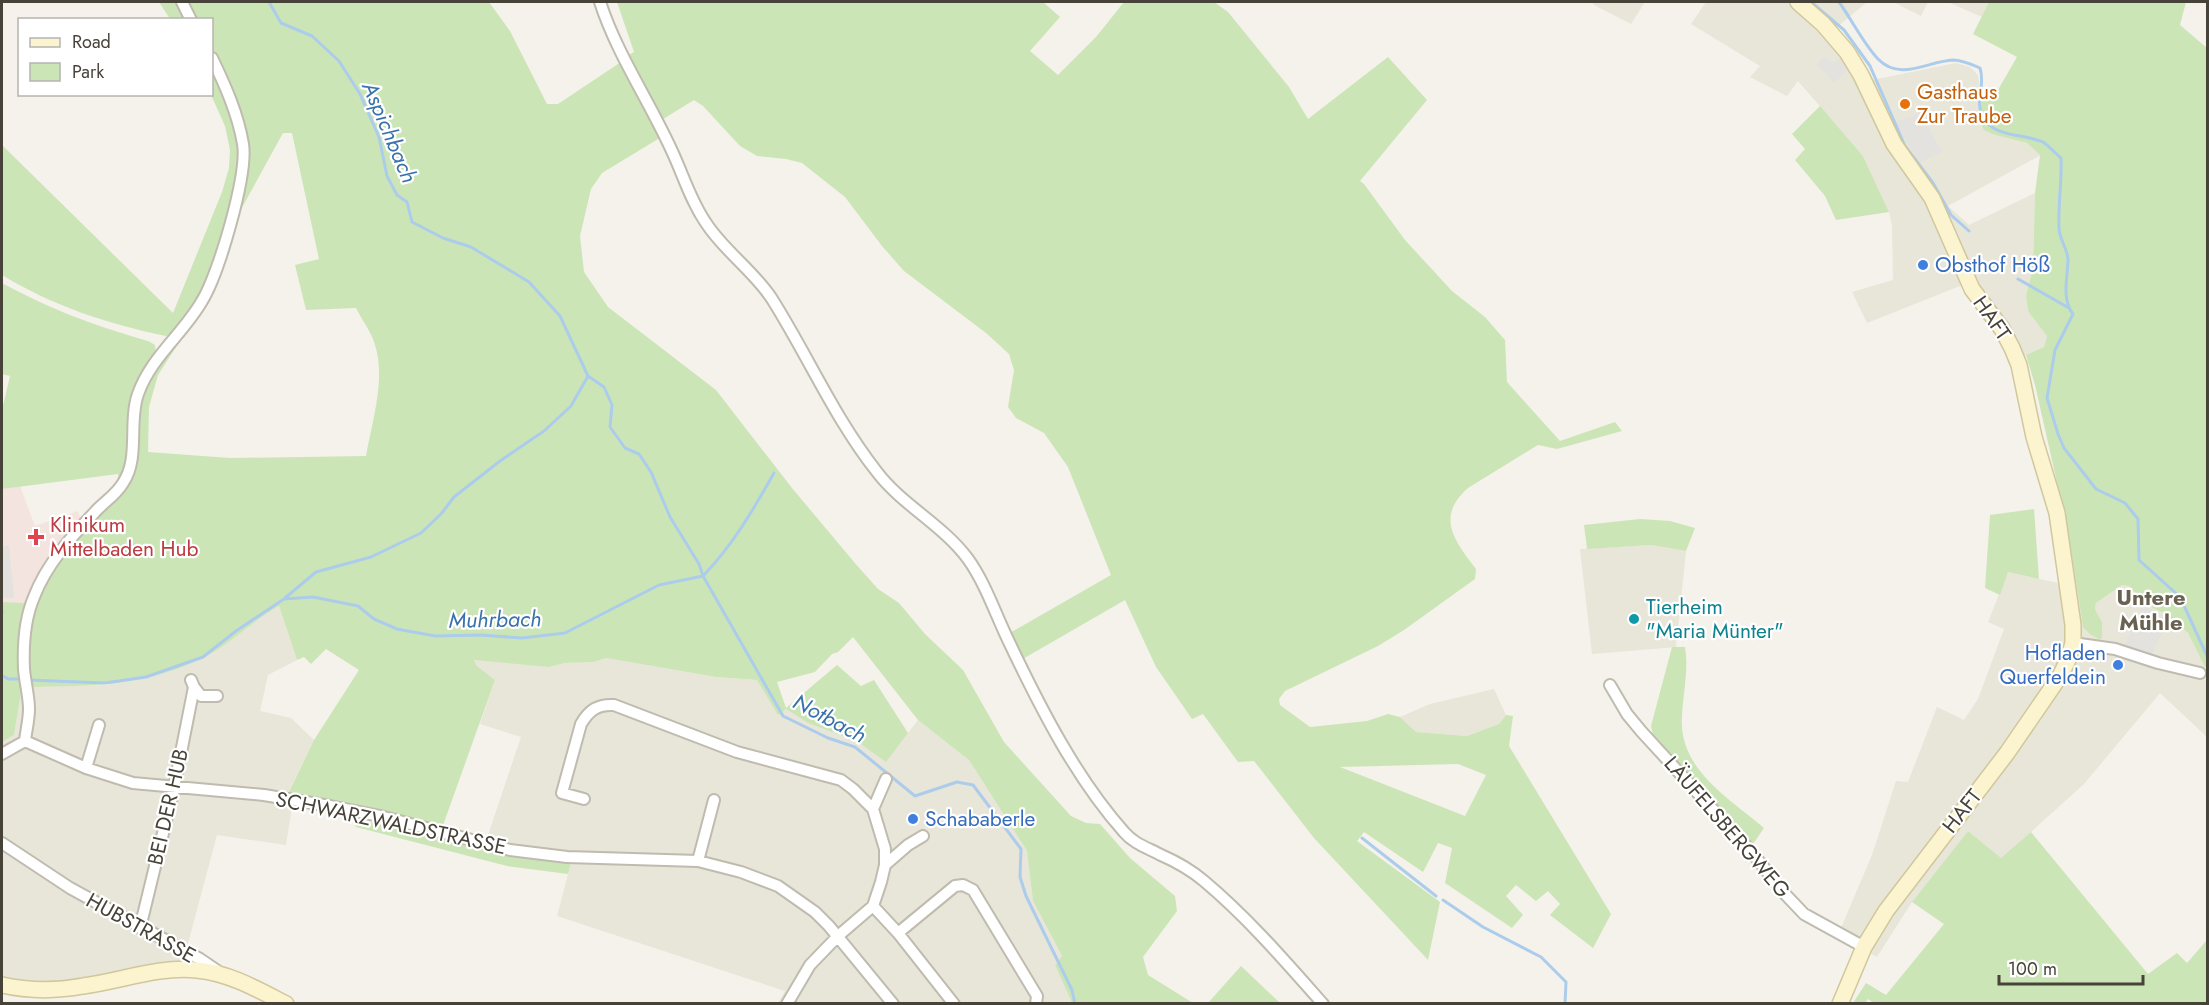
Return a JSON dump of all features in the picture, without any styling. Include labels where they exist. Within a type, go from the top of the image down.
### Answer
[{"type":"main road","name":"HAFT","points":[[1798,2],[1823,24],[1847,52],[1861,75],[1894,144],[1932,198],[1941,215],[1958,262],[1972,289],[2002,329],[2012,348],[2019,364],[2034,437],[2057,513],[2073,625],[2073,643],[2060,676],[2007,753],[1911,875],[1886,911],[1864,947],[1840,1004]]},
{"type":"main road","points":[[2,985],[18,989],[55,990],[171,970],[195,969],[222,974]]},
{"type":"main road","name":"HUBSTRASSE","points":[[222,974],[286,1004]]},
{"type":"street","points":[[182,2],[190,18]]},
{"type":"street","points":[[600,2],[609,30],[671,149],[693,202],[707,226],[771,297],[861,450],[879,475],[967,558],[1041,705],[1071,758],[1106,811],[1140,846],[1185,867],[1203,880],[1252,926],[1323,1004]]},
{"type":"street","points":[[2,754],[25,741],[29,711],[24,647],[29,612],[34,596],[48,570],[71,538],[97,510],[116,494],[125,481],[130,465],[138,395],[148,373],[167,344],[186,324],[203,300],[216,271],[236,200],[243,165],[243,146],[234,110],[213,60]]},
{"type":"street","points":[[2073,643],[2115,649],[2200,673]]},
{"type":"street","name":"BEI DER HUB","points":[[140,928],[174,788],[192,684],[201,696],[217,696]]},
{"type":"street","name":"LÄUFELSBERGWEG","points":[[1610,686],[1627,714],[1641,731],[1750,850],[1804,914],[1864,947]]},
{"type":"street","points":[[584,799],[562,794],[581,724],[587,714],[597,706],[605,704],[614,705],[737,752],[841,780],[873,809],[885,849],[885,865],[873,906],[838,936],[810,965],[787,1004]]},
{"type":"street","points":[[86,768],[99,725]]},
{"type":"street","name":"SCHWARZWALDSTRASSE","points":[[25,741],[86,768],[133,783],[264,795],[330,806],[380,816],[510,850],[567,857],[698,861],[741,872],[778,886],[815,912],[838,936],[893,1004]]},
{"type":"street","points":[[873,809],[886,779]]},
{"type":"street","points":[[698,861],[714,800]]},
{"type":"street","points":[[885,865],[903,848],[923,836]]},
{"type":"street","name":"HUBSTRASSE","points":[[2,843],[70,888],[200,959],[222,974]]},
{"type":"street","points":[[898,933],[955,886],[963,885],[973,890],[1037,996],[1036,1004]]},
{"type":"street","points":[[873,906],[898,933],[954,1004]]},
{"type":"shaded area","points":[[1592,2],[1645,2],[1631,24]]},
{"type":"shaded area","points":[[1706,2],[1867,2],[1836,28],[1859,58],[1872,80],[1956,63],[1970,67],[1978,75],[1980,90],[1978,118],[1995,135],[2027,143],[2041,155],[1948,206],[1969,225],[2035,193],[2033,268],[2026,296],[2028,311],[2047,335],[2044,347],[2015,360],[1965,284],[1867,323],[1852,292],[1893,280],[1892,226],[1889,212],[1863,156],[1798,81],[1787,96],[1750,77],[1760,66],[1691,24]]},
{"type":"shaded area","points":[[1893,2],[1928,2],[1921,16]]},
{"type":"shaded area","points":[[1948,2],[1989,2],[1982,17]]},
{"type":"shaded area","points":[[1824,57],[1834,63],[1840,58],[1850,68],[1834,83],[1817,64]]},
{"type":"shaded area","name":"Gasthaus Zur Traube","points":[[1921,113],[1942,152],[1919,163],[1895,122]]},
{"type":"shaded area","name":"Klinikum Mittelbaden Hub","points":[[20,486],[35,526],[78,511],[82,523],[27,603],[2,602],[2,489]]},
{"type":"shaded area","points":[[9,545],[14,598],[2,598],[2,547]]},
{"type":"shaded area","points":[[1651,545],[1686,551],[1676,647],[1592,654],[1580,549]]},
{"type":"shaded area","points":[[2008,572],[2076,587],[2083,627],[2102,622],[2095,609],[2096,603],[2122,585],[2129,586],[2147,605],[2167,615],[2188,633],[2205,667],[2207,737],[2160,693],[2084,784],[2001,859],[1968,831],[1912,902],[1877,957],[1838,935],[1872,855],[1896,781],[1908,782],[1937,707],[1964,720],[1978,699],[2004,629],[1988,622]]},
{"type":"shaded area","points":[[2143,605],[2169,619],[2151,656],[2123,649]]},
{"type":"shaded area","points":[[279,606],[297,660],[268,675],[260,711],[291,718],[314,740],[288,793],[292,807],[286,845],[217,835],[187,947],[195,964],[67,985],[29,985],[2,979],[2,742],[14,735],[22,687],[107,685]]},
{"type":"shaded area","points":[[606,658],[716,677],[757,680],[778,714],[786,709],[808,723],[858,742],[886,761],[918,720],[969,760],[1027,851],[1033,901],[1062,956],[1055,965],[1072,1003],[778,1003],[785,991],[557,916],[571,863],[483,850],[521,737],[480,724],[495,680],[477,666],[474,659],[549,667],[565,663],[594,662]]},
{"type":"shaded area","points":[[1494,689],[1506,715],[1499,724],[1467,736],[1416,732],[1400,717],[1430,704]]},
{"type":"green space","points":[[159,2],[179,2],[187,18],[169,18]]},
{"type":"green space","points":[[187,2],[489,2],[510,31],[547,104],[558,104],[621,62],[663,136],[602,173],[591,189],[580,236],[584,272],[608,307],[716,390],[792,488],[854,562],[878,589],[899,603],[925,634],[963,670],[1004,742],[1071,816],[1086,823],[1100,824],[1130,858],[1175,896],[1177,911],[1143,957],[1148,975],[1193,1003],[1072,1003],[1055,965],[1062,956],[1033,901],[1027,851],[969,760],[918,720],[853,637],[815,672],[777,682],[786,708],[837,665],[861,686],[874,680],[908,733],[886,762],[858,742],[808,723],[786,709],[778,715],[757,680],[716,677],[606,658],[594,662],[565,663],[549,667],[474,660],[477,666],[495,680],[442,828],[354,806],[288,794],[314,740],[359,670],[326,649],[311,664],[304,657],[297,660],[279,606],[216,651],[185,666],[142,679],[98,685],[30,687],[27,657],[36,602],[42,589],[77,537],[120,494],[140,398],[158,363],[196,316],[158,375],[149,407],[148,452],[230,458],[366,456],[379,386],[375,345],[356,308],[306,310],[295,265],[319,259],[292,133],[283,133],[233,224],[247,159],[225,79],[213,54],[213,18],[195,18]]},
{"type":"green space","points":[[617,2],[1043,2],[1060,17],[1030,51],[1058,75],[1096,37],[1124,2],[1214,2],[1228,12],[1289,87],[1308,119],[1388,57],[1427,100],[1360,181],[1405,240],[1452,291],[1485,317],[1505,340],[1507,382],[1560,441],[1615,422],[1622,431],[1557,449],[1538,445],[1468,488],[1452,509],[1450,519],[1461,549],[1476,569],[1475,579],[1378,646],[1285,691],[1279,699],[1280,705],[1310,727],[1367,721],[1388,714],[1400,717],[1416,732],[1467,736],[1499,724],[1506,715],[1513,716],[1509,746],[1611,914],[1593,948],[1550,915],[1560,904],[1548,891],[1536,901],[1516,885],[1506,896],[1523,915],[1512,928],[1445,883],[1452,848],[1438,843],[1423,872],[1364,832],[1357,841],[1440,902],[1428,960],[1314,838],[1254,761],[1238,762],[1203,714],[1192,719],[1156,667],[1125,600],[1021,660],[1008,634],[1111,575],[1068,467],[1044,433],[1016,418],[1008,407],[1014,370],[1009,354],[986,333],[904,271],[845,197],[802,163],[757,156],[740,146],[703,106],[694,100],[660,121],[625,57],[634,52]],"holes":[[[1458,764],[1486,775],[1465,816],[1340,767]]]},
{"type":"green space","points":[[1989,2],[2186,2],[2180,25],[2207,48],[2207,667],[2188,633],[2167,615],[2147,605],[2129,586],[2122,585],[2096,603],[2095,609],[2102,622],[2102,638],[2099,639],[2090,634],[2083,627],[2068,531],[2026,355],[2044,347],[2047,336],[2028,311],[2026,296],[2033,268],[2035,193],[2040,155],[2027,143],[1984,130],[1978,118],[1980,90],[1986,88],[1995,95],[2017,57],[1973,34]]},
{"type":"green space","points":[[213,68],[235,127],[239,148],[238,168],[221,240],[210,272],[195,303],[172,335],[166,336],[144,331],[81,313],[41,296],[2,275],[3,146],[173,313],[222,192],[229,168],[230,150],[225,126],[211,96]]},
{"type":"green space","points":[[1820,106],[1863,156],[1889,212],[1836,220],[1825,196],[1795,160],[1805,149],[1792,134]]},
{"type":"green space","points":[[2,283],[73,316],[155,345],[156,354],[130,424],[126,467],[119,483],[118,474],[2,489],[2,410],[10,376],[2,374]]},
{"type":"green space","points":[[2034,509],[2039,579],[2008,572],[2000,595],[1985,588],[1990,515]]},
{"type":"green space","points":[[1640,519],[1670,521],[1695,528],[1686,551],[1651,545],[1587,549],[1584,525]]},
{"type":"green space","points":[[2,602],[27,603],[22,687],[14,735],[2,742]]},
{"type":"green space","points":[[1672,647],[1685,647],[1686,673],[1682,716],[1683,735],[1688,752],[1708,781],[1764,828],[1751,847],[1654,739],[1651,726]]},
{"type":"green space","points":[[352,817],[483,850],[518,857],[571,863],[568,874],[507,866],[356,827]]},
{"type":"green space","points":[[1968,831],[2001,858],[2031,832],[2148,974],[2177,953],[2187,963],[2207,940],[2207,1003],[1875,1004],[1868,999],[1865,1003],[1853,1003],[1866,983],[1886,995],[1944,924],[1912,902]]},
{"type":"green space","points":[[1241,966],[1280,1003],[1208,1003]]},
{"type":"waterway","name":"Aspichbach","points":[[269,2],[281,23],[312,36],[339,61],[360,94],[379,137],[387,176],[397,195],[407,202],[412,222],[443,238],[471,247],[529,282],[560,316],[588,376],[604,387],[612,405],[610,427],[625,448],[639,454],[651,472],[670,517],[699,564],[703,576],[783,716],[828,738],[855,747],[915,796],[957,782],[973,785],[1021,849],[1020,877],[1026,896],[1072,990],[1075,1004]]},
{"type":"waterway","points":[[1811,2],[1844,30],[1870,66],[1905,146],[1933,183],[1951,215],[1969,231]]},
{"type":"waterway","points":[[1839,2],[1867,46],[1887,66],[1905,70],[1953,60],[1963,61],[1980,68],[1982,81],[1980,106],[1983,118],[1988,124],[2002,132],[2043,142],[2061,158],[2059,228],[2068,259],[2066,294],[2073,314],[2055,350],[2047,398],[2064,448],[2096,489],[2125,503],[2138,519],[2139,560],[2180,597],[2208,658]]},
{"type":"waterway","points":[[2018,279],[2069,308]]},
{"type":"waterway","name":"Muhrbach","points":[[285,598],[316,572],[371,557],[421,533],[441,514],[454,497],[500,461],[544,431],[571,406],[588,376]]},
{"type":"waterway","points":[[703,576],[733,540],[774,473]]},
{"type":"waterway","name":"Muhrbach","points":[[28,680],[105,683],[146,677],[203,657],[236,631],[284,599],[313,597],[358,606],[374,619],[397,629],[435,636],[481,635],[522,638],[565,633],[659,585],[703,576]]},
{"type":"waterway","name":"Muhrbach","points":[[2,676],[9,679],[22,679]]},
{"type":"waterway","points":[[1362,838],[1436,896]]},
{"type":"waterway","points":[[1443,900],[1483,927],[1541,957],[1566,982],[1565,1004]]},
{"type":"place","name":"Gasthaus Zur Traube","points":[[1905,104]]},
{"type":"place","name":"Obsthof Höß","points":[[1923,265]]},
{"type":"place","name":"Klinikum Mittelbaden Hub","points":[[36,537]]},
{"type":"place","name":"Tierheim \"Maria Münter\"","points":[[1634,619]]},
{"type":"place","name":"Hofladen Querfeldein","points":[[2118,665]]},
{"type":"place","name":"Schababerle","points":[[913,819]]},
{"type":"district","name":"Untere Mühle","points":[[2151,610]]},
{"type":"water label","name":"Notbach","points":[[830,718]]}]
